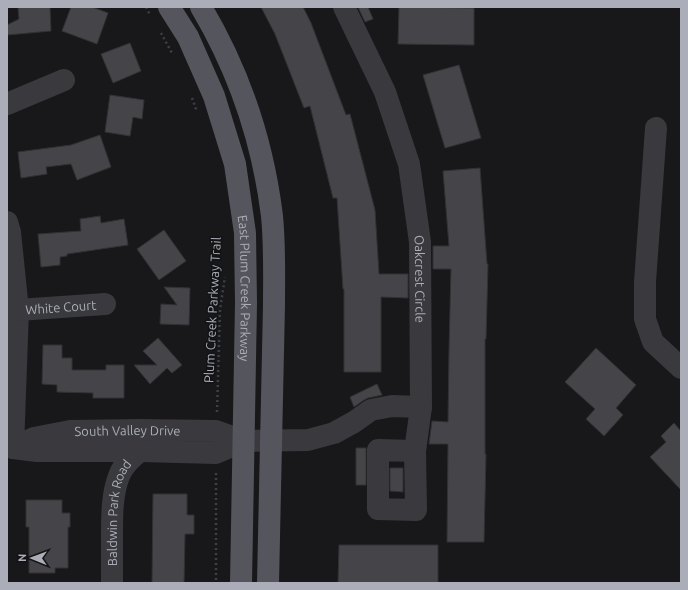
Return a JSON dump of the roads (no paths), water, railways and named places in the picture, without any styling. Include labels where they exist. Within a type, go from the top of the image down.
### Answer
[{"type":"main road","points":[[201,7],[222,45],[240,86],[254,129],[266,175],[272,218],[274,265],[268,583]]},
{"type":"main road","name":"East Plum Creek Parkway","points":[[161,13],[188,37],[214,96],[234,164],[245,233],[246,303],[241,583]]},
{"type":"street","name":"Oakcrest Circle","points":[[344,7],[385,92],[409,164],[420,242],[421,407],[415,451]]},
{"type":"street","points":[[7,104],[64,80]]},
{"type":"street","points":[[656,128],[645,282],[646,318],[653,342],[681,368]]},
{"type":"street","points":[[7,222],[10,232],[12,312],[10,449]]},
{"type":"street","name":"White Court","points":[[12,312],[105,304]]},
{"type":"street","points":[[271,441],[308,440],[334,433],[372,410],[392,406],[421,407]]},
{"type":"street","name":"South Valley Drive","points":[[10,449],[34,438],[70,431],[216,431],[244,442]]},
{"type":"street","name":"South Valley Drive","points":[[10,449],[37,451],[216,452],[244,442],[271,441]]},
{"type":"street","name":"Baldwin Park Road","points":[[112,583],[112,514],[115,490],[119,476],[130,459],[140,451]]}]
